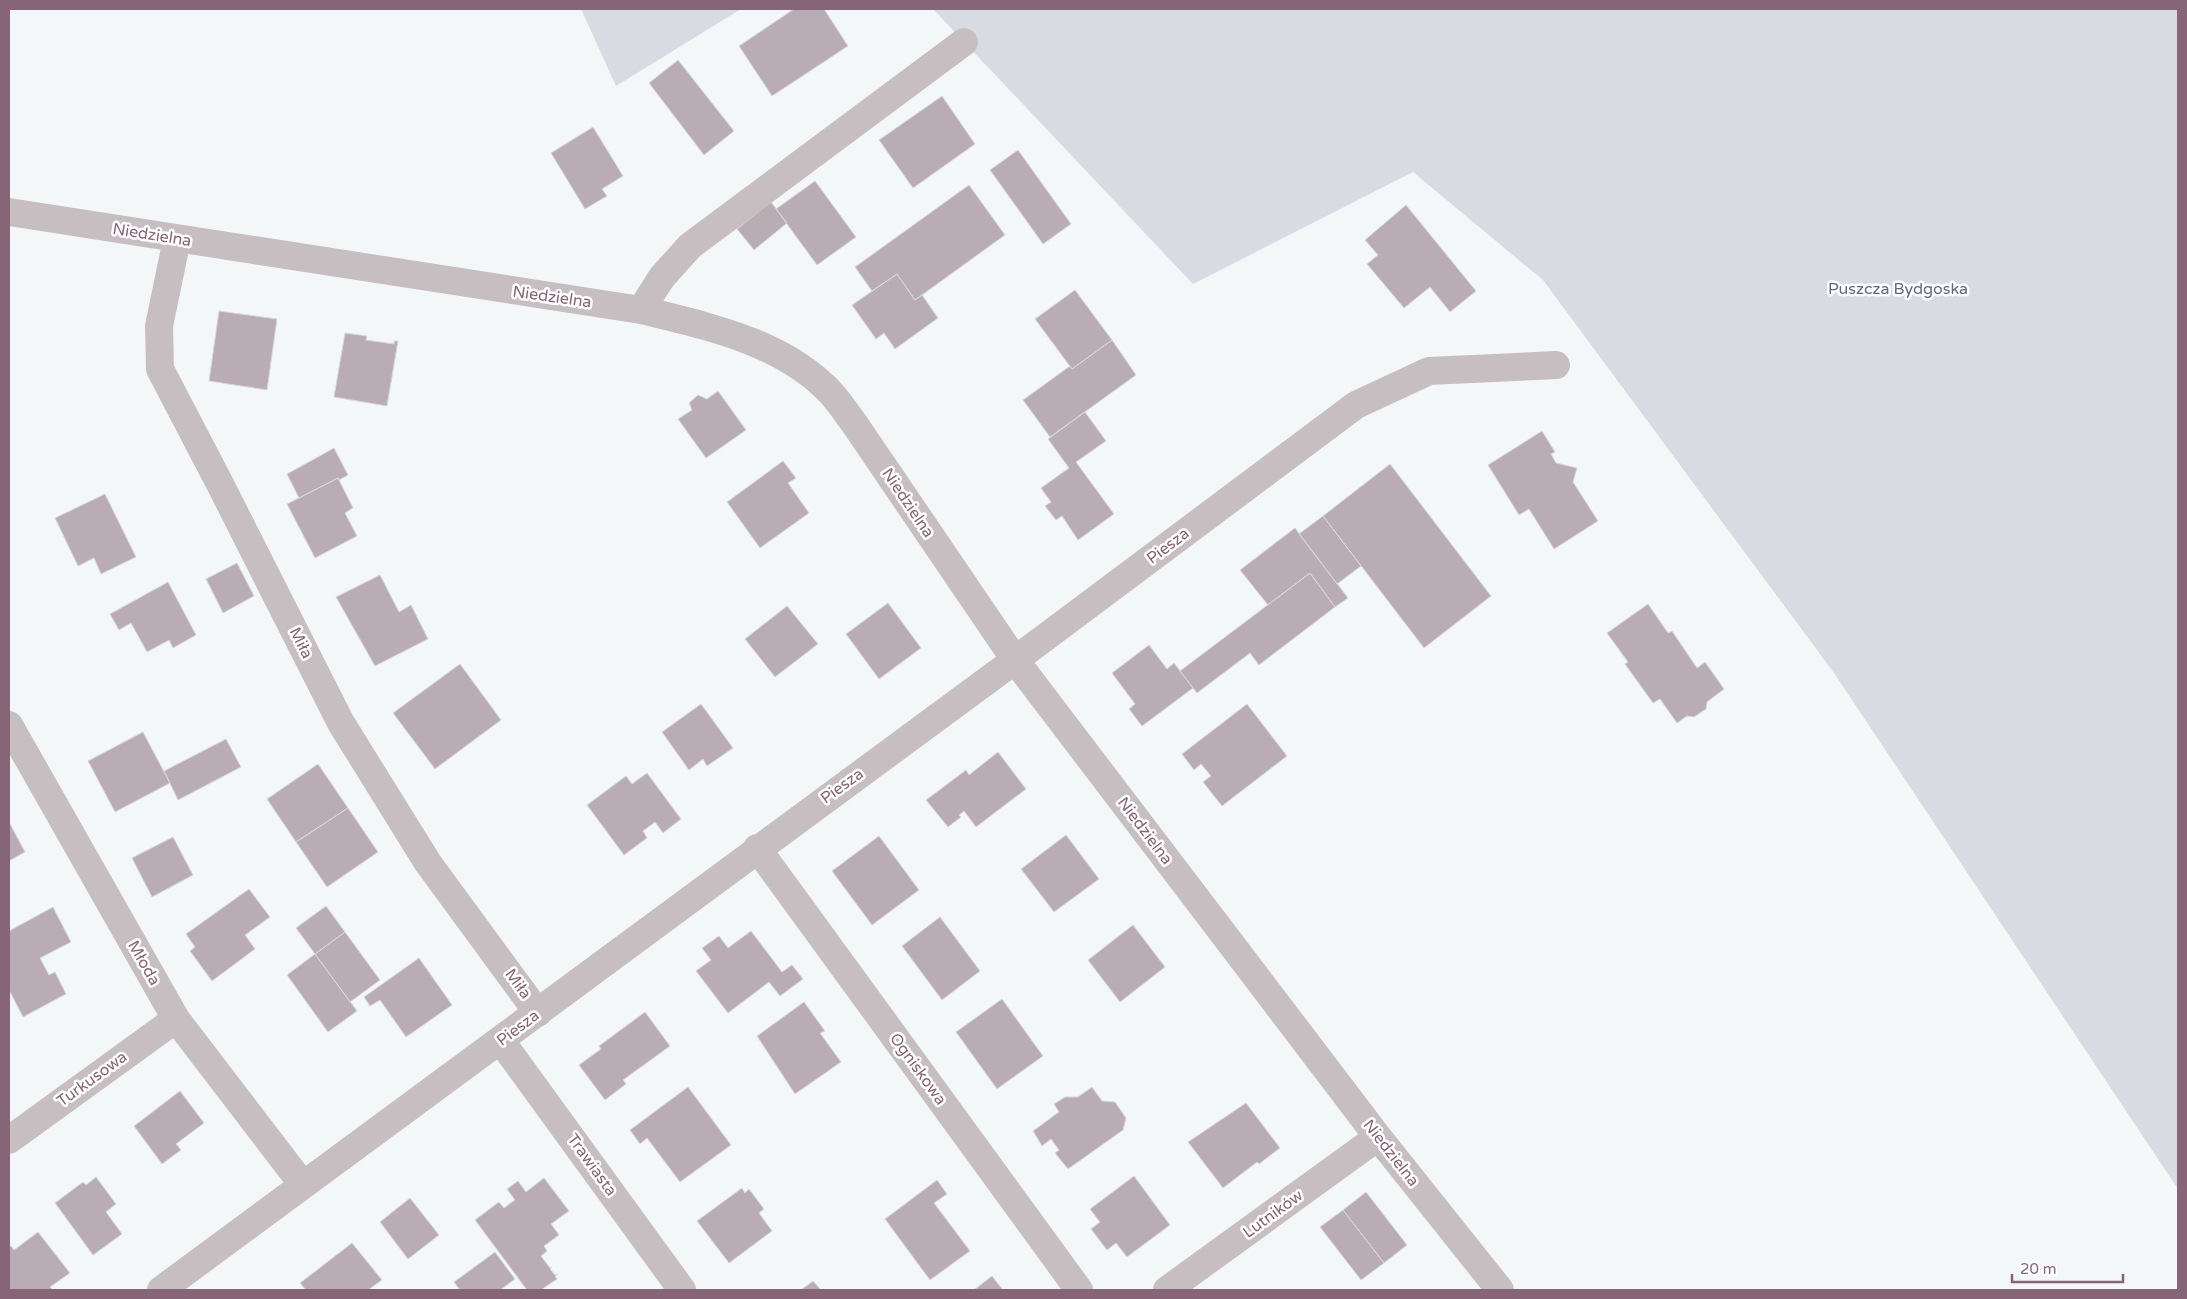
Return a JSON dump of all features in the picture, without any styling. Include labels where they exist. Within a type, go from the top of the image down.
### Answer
[{"type":"street","points":[[641,310],[662,277],[690,246],[964,42]]},
{"type":"street","name":"Niedzielna","points":[[9,212],[641,310],[708,326],[773,351],[801,367],[830,392],[856,426],[1015,660],[1378,1137],[1500,1290]]},
{"type":"street","name":"Miła","points":[[177,239],[159,326],[160,369],[341,724],[428,863],[538,1013]]},
{"type":"street","name":"Piesza","points":[[161,1290],[501,1041],[757,848],[1015,660],[1356,405],[1429,371],[1556,365]]},
{"type":"street","name":"Młoda","points":[[9,725],[176,1019],[303,1185]]},
{"type":"street","name":"Ogniskowa","points":[[757,848],[1079,1290]]},
{"type":"street","name":"Turkusowa","points":[[9,1140],[176,1019]]},
{"type":"street","name":"Trawiasta","points":[[501,1041],[682,1290]]},
{"type":"street","name":"Lutników","points":[[1167,1290],[1378,1137]]},
{"type":"green space","points":[[581,9],[741,9],[616,86]]},
{"type":"green space","name":"Puszcza Bydgoska","points":[[933,9],[2178,9],[2178,1189],[1834,673],[1543,280],[1413,172],[1193,284]]},
{"type":"building","points":[[794,9],[824,9],[848,46],[772,96],[739,46]]},
{"type":"building","points":[[678,60],[734,131],[704,155],[649,83]]},
{"type":"building","points":[[942,96],[975,144],[913,188],[879,140]]},
{"type":"building","points":[[593,127],[623,176],[602,189],[607,196],[585,209],[551,153]]},
{"type":"building","points":[[1018,150],[1071,224],[1043,244],[990,170]]},
{"type":"building","points":[[815,181],[856,237],[817,265],[776,209]]},
{"type":"building","points":[[969,185],[1005,235],[915,300],[897,274],[872,291],[855,267]]},
{"type":"building","points":[[771,202],[787,223],[754,250],[737,229]]},
{"type":"building","points":[[1406,205],[1476,291],[1450,312],[1430,287],[1404,308],[1367,264],[1378,255],[1365,240]]},
{"type":"building","points":[[897,274],[915,300],[922,295],[938,318],[895,349],[884,333],[876,339],[852,305]]},
{"type":"building","points":[[1075,290],[1112,340],[1072,369],[1035,319]]},
{"type":"building","points":[[219,311],[277,319],[267,390],[209,381]]},
{"type":"building","points":[[345,333],[367,336],[366,340],[394,344],[394,341],[398,341],[387,406],[334,397]]},
{"type":"building","points":[[1112,340],[1136,375],[1050,437],[1023,400],[1070,366],[1072,369]]},
{"type":"building","points":[[718,391],[746,430],[706,458],[678,419],[692,410],[689,403],[698,395],[707,399]]},
{"type":"building","points":[[1085,412],[1106,441],[1076,462],[1114,514],[1078,540],[1062,516],[1056,520],[1045,506],[1051,502],[1041,488],[1069,468],[1048,439]]},
{"type":"building","points":[[1542,431],[1555,452],[1551,454],[1556,463],[1577,468],[1573,482],[1598,521],[1554,549],[1529,509],[1519,515],[1488,465]]},
{"type":"building","points":[[334,448],[348,475],[339,480],[338,478],[299,498],[287,474]]},
{"type":"building","points":[[783,461],[796,478],[788,483],[809,513],[760,548],[727,502]]},
{"type":"building","points":[[1390,464],[1491,596],[1424,648],[1323,516]]},
{"type":"building","points":[[338,478],[353,508],[345,513],[357,536],[315,558],[287,504]]},
{"type":"building","points":[[105,494],[136,557],[101,574],[94,558],[78,566],[55,518]]},
{"type":"building","points":[[1323,516],[1361,566],[1337,584],[1299,534]]},
{"type":"building","points":[[1295,528],[1348,598],[1335,607],[1310,573],[1268,605],[1240,570]]},
{"type":"building","points":[[237,563],[254,596],[223,613],[206,579]]},
{"type":"building","points":[[1310,573],[1335,607],[1259,665],[1250,653],[1197,693],[1180,671]]},
{"type":"building","points":[[380,575],[399,612],[411,605],[428,639],[375,666],[336,597]]},
{"type":"building","points":[[168,582],[196,635],[173,648],[169,640],[147,652],[131,623],[119,630],[110,614]]},
{"type":"building","points":[[888,603],[921,648],[879,679],[846,634]]},
{"type":"building","points":[[1648,604],[1668,633],[1672,631],[1697,668],[1705,662],[1724,689],[1707,702],[1706,709],[1694,717],[1687,716],[1677,723],[1660,699],[1653,703],[1625,664],[1628,662],[1607,633]]},
{"type":"building","points":[[787,606],[818,644],[775,677],[745,639]]},
{"type":"building","points":[[1149,645],[1167,669],[1174,663],[1193,688],[1142,726],[1129,709],[1135,704],[1112,673]]},
{"type":"building","points":[[460,664],[501,720],[435,769],[393,713]]},
{"type":"building","points":[[701,704],[733,748],[707,766],[703,759],[689,770],[662,732]]},
{"type":"building","points":[[1247,704],[1287,756],[1222,806],[1203,782],[1211,776],[1201,764],[1194,770],[1182,754]]},
{"type":"building","points":[[143,732],[170,783],[115,812],[88,761]]},
{"type":"building","points":[[226,739],[241,767],[178,800],[164,771]]},
{"type":"building","points":[[998,752],[1026,789],[976,827],[964,811],[959,815],[961,817],[948,827],[926,800],[966,770],[969,775]]},
{"type":"building","points":[[318,764],[348,808],[296,842],[267,799]]},
{"type":"building","points":[[647,773],[681,819],[663,833],[655,822],[643,831],[647,838],[624,855],[587,805],[626,776],[632,784]]},
{"type":"building","points":[[348,808],[378,852],[327,887],[296,842]]},
{"type":"building","points":[[9,822],[25,852],[9,861]]},
{"type":"building","points":[[1066,835],[1099,879],[1054,912],[1021,869]]},
{"type":"building","points":[[879,836],[919,890],[872,925],[832,871]]},
{"type":"building","points":[[173,837],[193,875],[152,897],[132,858]]},
{"type":"building","points":[[249,889],[270,917],[245,935],[255,949],[212,981],[190,951],[195,947],[186,934]]},
{"type":"building","points":[[326,906],[345,932],[315,954],[296,928]]},
{"type":"building","points":[[53,907],[71,942],[40,958],[49,975],[55,972],[66,994],[23,1017],[9,990],[9,931]]},
{"type":"building","points":[[940,917],[980,971],[942,1000],[902,946]]},
{"type":"building","points":[[1133,925],[1165,967],[1120,1002],[1088,960]]},
{"type":"building","points":[[751,931],[782,972],[792,965],[803,979],[780,996],[769,982],[728,1013],[696,971],[711,960],[702,948],[719,936],[728,948]]},
{"type":"building","points":[[345,932],[380,980],[350,1002],[315,954]]},
{"type":"building","points":[[315,954],[357,1011],[328,1032],[287,975]]},
{"type":"building","points":[[419,958],[452,1005],[406,1037],[380,1000],[370,1006],[364,997]]},
{"type":"building","points":[[1002,999],[1043,1056],[997,1089],[956,1032]]},
{"type":"building","points":[[804,1002],[825,1031],[820,1033],[841,1062],[795,1094],[757,1036]]},
{"type":"building","points":[[645,1012],[670,1046],[623,1080],[626,1084],[605,1100],[579,1065],[601,1049],[599,1046]]},
{"type":"building","points":[[688,1087],[731,1145],[680,1182],[647,1138],[640,1144],[630,1130]]},
{"type":"building","points":[[1092,1087],[1102,1101],[1115,1102],[1126,1118],[1123,1130],[1068,1169],[1055,1153],[1059,1150],[1051,1139],[1042,1146],[1033,1131],[1059,1112],[1054,1104],[1065,1097],[1078,1097]]},
{"type":"building","points":[[180,1091],[204,1123],[176,1144],[181,1150],[162,1164],[134,1126]]},
{"type":"building","points":[[1246,1103],[1280,1148],[1259,1164],[1257,1162],[1223,1188],[1188,1142]]},
{"type":"building","points":[[1134,1176],[1170,1225],[1127,1257],[1116,1243],[1107,1250],[1091,1229],[1100,1222],[1090,1209]]},
{"type":"building","points":[[96,1177],[116,1204],[106,1212],[122,1234],[93,1255],[55,1203],[83,1182],[86,1185]]},
{"type":"building","points":[[544,1178],[569,1211],[551,1224],[559,1235],[544,1246],[547,1251],[541,1256],[550,1268],[552,1267],[550,1269],[555,1275],[558,1274],[555,1276],[557,1279],[541,1290],[527,1290],[475,1220],[499,1202],[504,1208],[515,1200],[507,1189],[518,1181],[526,1192]]},
{"type":"building","points":[[937,1180],[947,1194],[934,1203],[970,1251],[930,1280],[885,1219]]},
{"type":"building","points":[[742,1188],[745,1193],[749,1189],[764,1209],[759,1213],[772,1231],[729,1263],[697,1221]]},
{"type":"building","points":[[1366,1192],[1407,1245],[1384,1263],[1343,1210]]},
{"type":"building","points":[[410,1198],[439,1235],[408,1259],[380,1222]]},
{"type":"building","points":[[1343,1210],[1384,1263],[1361,1280],[1320,1227]]},
{"type":"building","points":[[38,1232],[70,1273],[50,1287],[53,1290],[9,1290],[9,1247],[11,1246],[14,1250]]},
{"type":"building","points":[[352,1243],[382,1280],[368,1290],[306,1290],[300,1283]]},
{"type":"building","points":[[495,1252],[515,1279],[500,1290],[460,1290],[454,1282]]},
{"type":"building","points":[[992,1276],[1003,1290],[974,1290]]},
{"type":"building","points":[[813,1281],[821,1290],[801,1290]]}]
